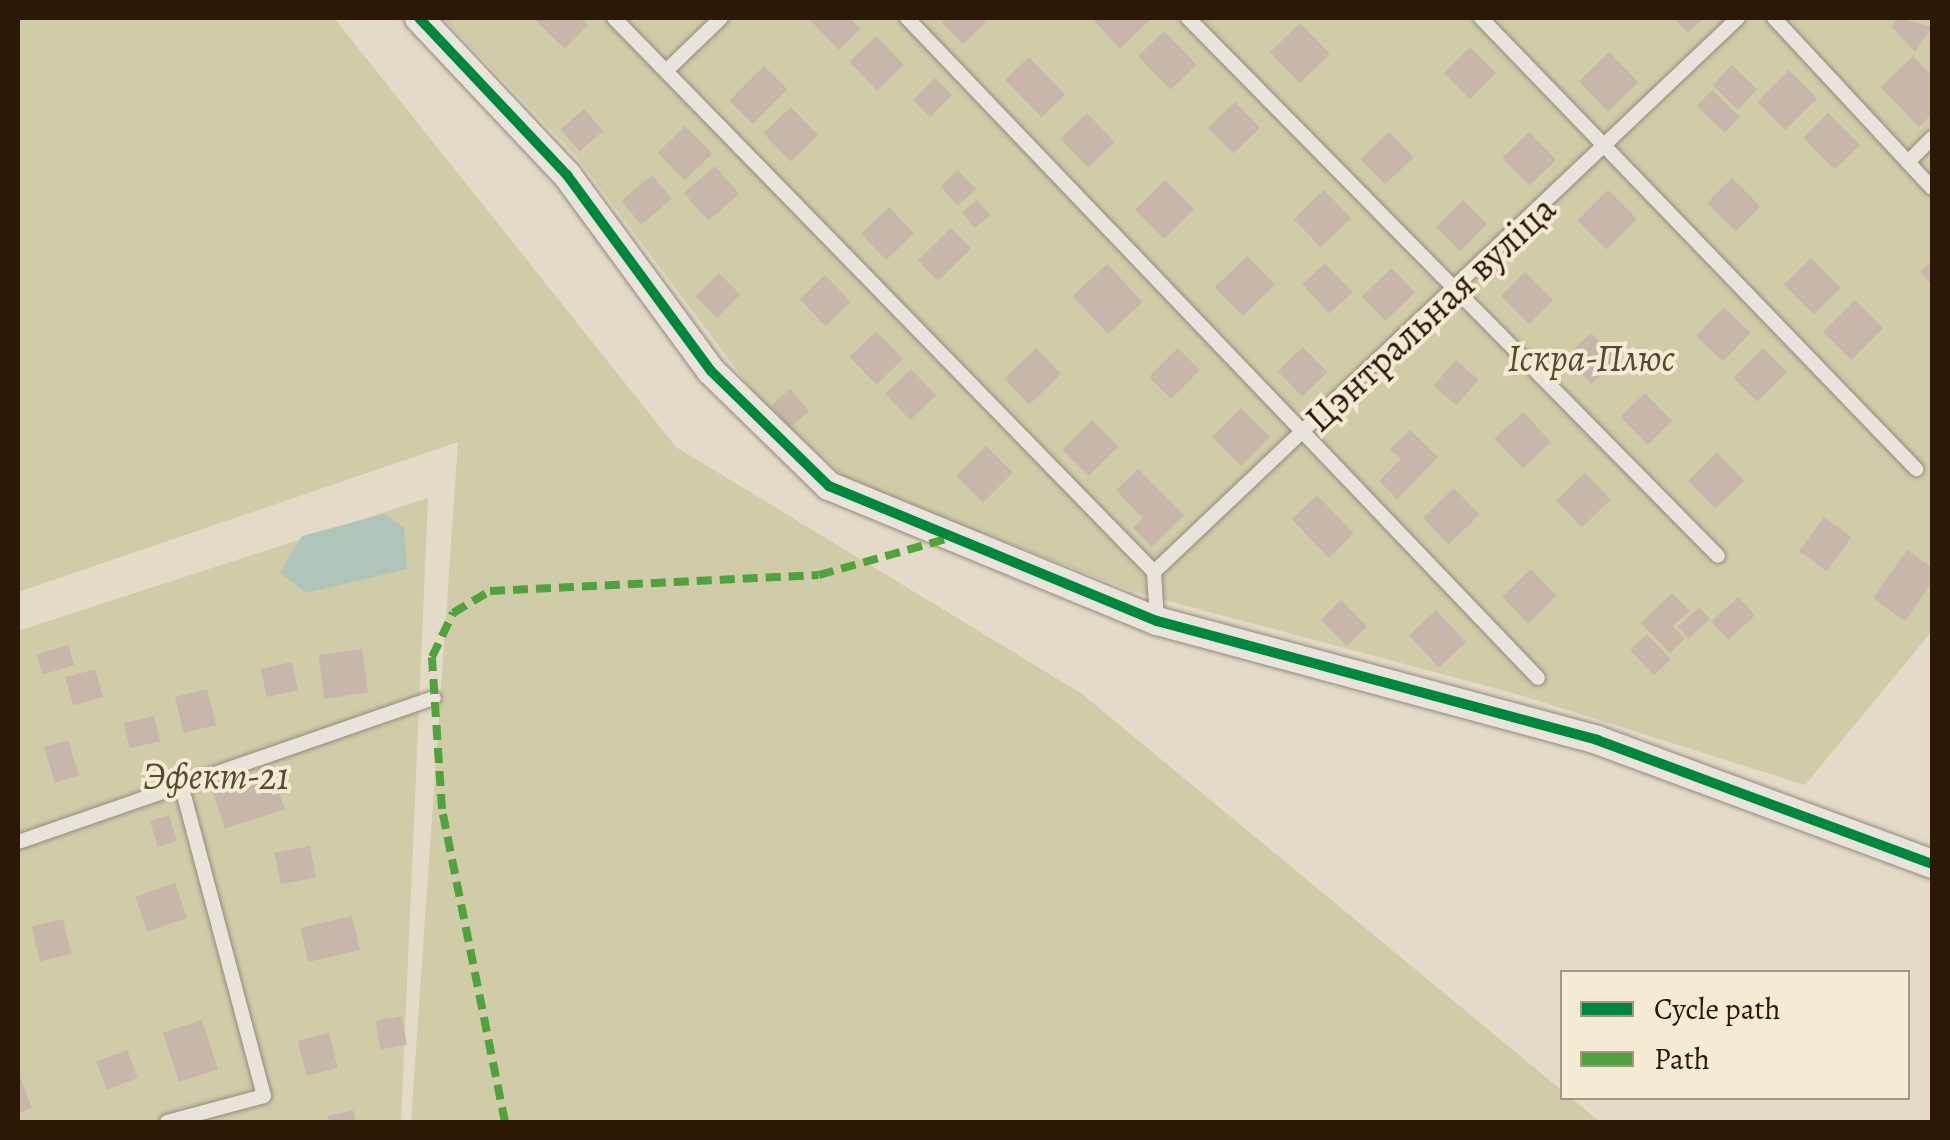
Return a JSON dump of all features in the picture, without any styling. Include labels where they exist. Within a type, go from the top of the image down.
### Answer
[{"type":"street","points":[[419,18],[567,175],[712,370],[830,486],[1157,621],[1597,740],[1932,864]]},
{"type":"lane","points":[[614,18],[1154,572],[1157,621]]},
{"type":"lane","points":[[666,71],[720,18]]},
{"type":"lane","points":[[907,18],[1309,429],[1538,678]]},
{"type":"lane","points":[[1188,18],[1718,556]]},
{"type":"lane","points":[[1481,18],[1916,469]]},
{"type":"lane","name":"Цэнтральная вуліца","points":[[1154,572],[1608,148],[1738,18]]},
{"type":"lane","points":[[1774,18],[1932,188]]},
{"type":"lane","points":[[1908,162],[1932,138]]},
{"type":"lane","points":[[18,842],[434,698]]},
{"type":"lane","points":[[166,1122],[264,1096],[180,784]]},
{"type":"green space","points":[[18,18],[334,18],[676,447],[1082,694],[1560,1089],[1560,1100],[1573,1100],[1600,1122],[411,1122],[458,442],[18,592]]},
{"type":"green space","name":"Іскра-Плюс","points":[[443,18],[1932,18],[1932,631],[1805,785],[1520,695],[1135,592],[848,481],[758,398],[576,156]]},
{"type":"green space","name":"Эфект-21","points":[[428,498],[401,1122],[18,1122],[18,631]]},
{"type":"shaded area","points":[[384,514],[404,527],[407,569],[306,593],[280,573],[302,536]]},
{"type":"building","points":[[533,18],[580,18],[588,25],[565,49]]},
{"type":"building","points":[[849,18],[861,29],[839,50],[809,19]]},
{"type":"building","points":[[948,18],[981,18],[986,22],[963,44],[942,23]]},
{"type":"building","points":[[1092,18],[1149,18],[1151,19],[1120,49]]},
{"type":"building","points":[[1673,18],[1704,18],[1688,33]]},
{"type":"building","points":[[1899,18],[1932,27],[1915,52],[1891,26]]},
{"type":"building","points":[[1300,23],[1330,54],[1300,83],[1270,52]]},
{"type":"building","points":[[1164,31],[1197,65],[1171,90],[1138,56]]},
{"type":"building","points":[[876,36],[904,65],[877,90],[849,62]]},
{"type":"building","points":[[1470,47],[1496,73],[1470,99],[1444,73]]},
{"type":"building","points":[[1609,52],[1638,82],[1608,111],[1579,81]]},
{"type":"building","points":[[1913,56],[1932,76],[1932,114],[1919,127],[1881,87]]},
{"type":"building","points":[[1029,57],[1065,94],[1041,117],[1005,80]]},
{"type":"building","points":[[1732,65],[1757,89],[1738,109],[1713,85]]},
{"type":"building","points":[[764,66],[787,89],[753,124],[729,101]]},
{"type":"building","points":[[1789,70],[1817,98],[1785,130],[1757,102]]},
{"type":"building","points":[[935,78],[952,95],[930,117],[913,100]]},
{"type":"building","points":[[1712,90],[1740,117],[1725,133],[1697,106]]},
{"type":"building","points":[[1235,102],[1260,128],[1233,154],[1208,128]]},
{"type":"building","points":[[791,107],[818,135],[791,161],[764,133]]},
{"type":"building","points":[[584,109],[603,131],[580,151],[561,129]]},
{"type":"building","points":[[1087,113],[1115,142],[1088,167],[1060,139]]},
{"type":"building","points":[[1828,113],[1860,145],[1835,170],[1803,138]]},
{"type":"building","points":[[685,126],[712,154],[685,180],[658,152]]},
{"type":"building","points":[[1389,132],[1413,157],[1385,184],[1361,159]]},
{"type":"building","points":[[1529,132],[1556,160],[1529,186],[1502,158]]},
{"type":"building","points":[[715,166],[739,194],[708,221],[684,193]]},
{"type":"building","points":[[958,170],[976,189],[958,205],[940,186]]},
{"type":"building","points":[[652,175],[672,199],[641,224],[621,201]]},
{"type":"building","points":[[1732,178],[1760,206],[1736,231],[1707,203]]},
{"type":"building","points":[[1165,180],[1194,209],[1164,239],[1135,210]]},
{"type":"building","points":[[1324,190],[1351,218],[1321,247],[1294,219]]},
{"type":"building","points":[[1608,190],[1637,219],[1607,249],[1578,220]]},
{"type":"building","points":[[977,200],[990,215],[975,228],[962,213]]},
{"type":"building","points":[[1463,200],[1487,224],[1460,251],[1436,227]]},
{"type":"building","points":[[889,207],[914,233],[886,260],[861,234]]},
{"type":"building","points":[[951,228],[971,249],[938,281],[918,260]]},
{"type":"building","points":[[1247,256],[1275,285],[1242,316],[1215,287]]},
{"type":"building","points":[[1811,258],[1841,288],[1814,315],[1784,285]]},
{"type":"building","points":[[1932,260],[1932,285],[1920,272]]},
{"type":"building","points":[[1325,263],[1352,292],[1330,313],[1302,284]]},
{"type":"building","points":[[1107,264],[1142,302],[1108,334],[1073,296]]},
{"type":"building","points":[[1392,268],[1415,293],[1385,321],[1362,296]]},
{"type":"building","points":[[1525,272],[1553,300],[1529,324],[1501,296]]},
{"type":"building","points":[[719,273],[740,294],[717,318],[696,296]]},
{"type":"building","points":[[825,275],[851,302],[826,326],[800,299]]},
{"type":"building","points":[[1855,300],[1883,328],[1851,360],[1823,332]]},
{"type":"building","points":[[1724,307],[1751,333],[1723,361],[1696,336]]},
{"type":"building","points":[[876,331],[903,359],[876,385],[849,357]]},
{"type":"building","points":[[1591,333],[1617,360],[1592,384],[1566,357]]},
{"type":"building","points":[[1303,347],[1327,372],[1302,396],[1278,371]]},
{"type":"building","points":[[1036,348],[1061,374],[1029,404],[1004,379]]},
{"type":"building","points":[[1178,348],[1200,370],[1171,399],[1149,377]]},
{"type":"building","points":[[1763,348],[1787,372],[1757,402],[1733,378]]},
{"type":"building","points":[[1456,360],[1479,380],[1456,405],[1434,386]]},
{"type":"building","points":[[911,369],[936,395],[910,420],[885,394]]},
{"type":"building","points":[[790,389],[809,411],[790,427],[771,405]]},
{"type":"building","points":[[1645,393],[1672,421],[1648,445],[1621,417]]},
{"type":"building","points":[[1241,408],[1270,437],[1241,466],[1212,437]]},
{"type":"building","points":[[1523,412],[1551,442],[1522,469],[1494,439]]},
{"type":"building","points":[[1092,420],[1118,446],[1088,476],[1062,450]]},
{"type":"building","points":[[1410,430],[1438,457],[1397,499],[1379,481],[1401,459],[1390,449]]},
{"type":"building","points":[[986,446],[1013,473],[983,503],[956,476]]},
{"type":"building","points":[[1717,453],[1744,481],[1715,509],[1688,481]]},
{"type":"building","points":[[1138,469],[1184,515],[1152,547],[1133,528],[1143,518],[1116,490]]},
{"type":"building","points":[[1585,473],[1611,500],[1582,527],[1556,501]]},
{"type":"building","points":[[1454,488],[1480,515],[1449,544],[1423,518]]},
{"type":"building","points":[[1317,495],[1354,533],[1329,557],[1292,519]]},
{"type":"building","points":[[1824,517],[1852,537],[1827,571],[1799,551]]},
{"type":"building","points":[[1907,550],[1932,568],[1932,582],[1905,621],[1873,598]]},
{"type":"building","points":[[1531,569],[1557,596],[1528,623],[1502,597]]},
{"type":"building","points":[[1672,593],[1690,611],[1673,626],[1685,639],[1670,653],[1641,623]]},
{"type":"building","points":[[1738,597],[1755,615],[1729,640],[1712,622]]},
{"type":"building","points":[[1341,600],[1367,627],[1347,646],[1321,619]]},
{"type":"building","points":[[1699,607],[1710,619],[1689,638],[1678,627]]},
{"type":"building","points":[[1436,610],[1466,642],[1439,667],[1409,635]]},
{"type":"building","points":[[1647,634],[1671,660],[1654,675],[1630,650]]},
{"type":"building","points":[[68,645],[74,665],[43,675],[36,655]]},
{"type":"building","points":[[362,649],[368,693],[325,699],[318,655]]},
{"type":"building","points":[[292,662],[298,690],[267,697],[261,669]]},
{"type":"building","points":[[95,669],[103,697],[73,705],[65,678]]},
{"type":"building","points":[[207,689],[216,725],[184,733],[175,697]]},
{"type":"building","points":[[154,716],[160,741],[130,748],[124,723]]},
{"type":"building","points":[[68,740],[79,775],[55,783],[44,747]]},
{"type":"building","points":[[273,773],[285,809],[225,829],[213,792]]},
{"type":"building","points":[[169,815],[177,841],[158,847],[150,821]]},
{"type":"building","points":[[310,846],[316,877],[281,884],[275,853]]},
{"type":"building","points":[[175,883],[187,918],[147,932],[135,897]]},
{"type":"building","points":[[352,916],[360,950],[308,962],[300,928]]},
{"type":"building","points":[[63,919],[71,954],[40,961],[32,926]]},
{"type":"building","points":[[402,1016],[407,1045],[380,1049],[375,1021]]},
{"type":"building","points":[[202,1020],[218,1069],[179,1082],[163,1033]]},
{"type":"building","points":[[329,1033],[338,1068],[307,1076],[298,1041]]},
{"type":"building","points":[[127,1050],[138,1078],[107,1090],[96,1062]]},
{"type":"building","points":[[18,1072],[32,1108],[18,1113]]},
{"type":"building","points":[[353,1110],[356,1122],[329,1122],[328,1116]]},
{"type":"marked path","points":[[505,1122],[442,809],[432,657],[453,613],[490,591],[819,575],[950,538]]},
{"type":"cycle path","points":[[419,18],[567,175],[711,371],[829,486],[1157,621],[1597,740],[1932,864]]}]
